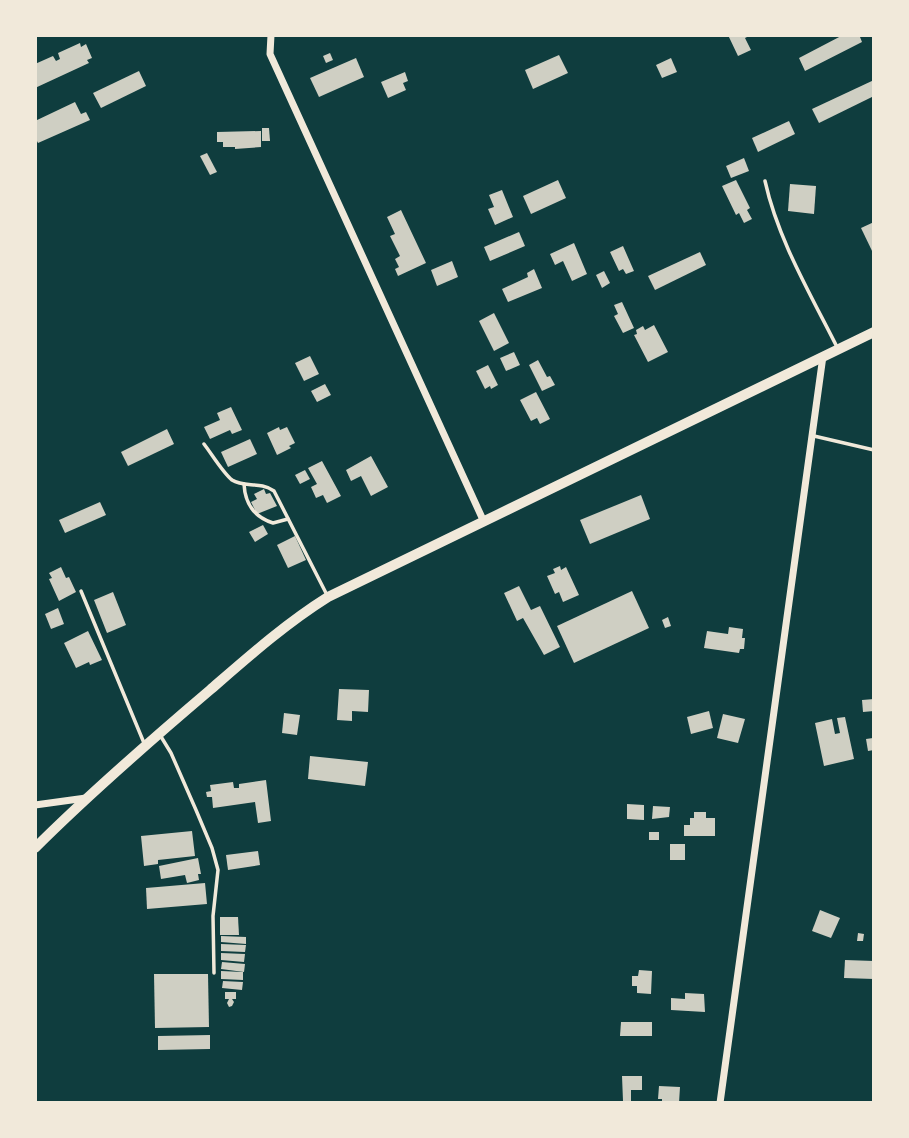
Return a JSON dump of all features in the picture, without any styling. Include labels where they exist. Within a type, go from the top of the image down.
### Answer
[{"type":"main road","points":[[35,848],[144,745],[298,616],[328,597],[874,332]]},
{"type":"street","points":[[271,35],[270,54],[484,522]]},
{"type":"street","points":[[720,1103],[823,356]]},
{"type":"street","points":[[35,805],[86,798]]},
{"type":"lane","points":[[765,181],[769,201],[838,349]]},
{"type":"lane","points":[[812,435],[874,450]]},
{"type":"lane","points":[[204,444],[232,480],[244,484],[265,485],[274,491],[328,597]]},
{"type":"lane","points":[[244,484],[247,500],[254,514],[273,523],[288,519]]},
{"type":"lane","points":[[81,591],[144,745]]},
{"type":"lane","points":[[159,733],[171,753],[201,822],[218,870],[213,916],[214,973]]},
{"type":"building","points":[[728,35],[751,35],[745,38],[751,50],[738,56]]},
{"type":"building","points":[[843,35],[865,35],[860,37],[862,42],[805,71],[799,58]]},
{"type":"building","points":[[80,43],[81,47],[86,44],[92,58],[87,60],[89,63],[35,88],[35,64],[53,56],[56,61],[60,59],[58,53]]},
{"type":"building","points":[[330,53],[333,60],[326,63],[323,56]]},
{"type":"building","points":[[559,55],[568,73],[533,89],[525,70]]},
{"type":"building","points":[[356,58],[364,77],[319,97],[310,78]]},
{"type":"building","points":[[671,58],[677,72],[662,78],[656,65]]},
{"type":"building","points":[[139,71],[146,86],[101,108],[93,93]]},
{"type":"building","points":[[405,72],[408,81],[403,83],[406,90],[388,98],[381,82]]},
{"type":"building","points":[[874,80],[874,96],[819,123],[812,109]]},
{"type":"building","points":[[75,102],[81,114],[86,112],[90,120],[38,143],[35,137],[35,121]]},
{"type":"building","points":[[789,121],[795,134],[758,152],[752,138]]},
{"type":"building","points":[[262,128],[269,128],[270,141],[262,141]]},
{"type":"building","points":[[261,131],[261,147],[235,149],[223,147],[223,142],[217,142],[217,132]]},
{"type":"building","points":[[207,153],[217,172],[210,175],[200,156]]},
{"type":"building","points":[[744,158],[749,171],[731,178],[726,166]]},
{"type":"building","points":[[558,180],[566,198],[531,214],[523,196]]},
{"type":"building","points":[[736,180],[750,208],[747,210],[752,219],[744,223],[739,213],[736,215],[722,186]]},
{"type":"building","points":[[790,184],[816,186],[814,214],[788,211]]},
{"type":"building","points":[[502,190],[513,217],[495,225],[488,209],[494,207],[489,195]]},
{"type":"building","points":[[401,210],[426,263],[398,276],[395,269],[399,267],[395,259],[400,256],[390,236],[395,234],[387,217]]},
{"type":"building","points":[[874,222],[874,255],[861,228]]},
{"type":"building","points":[[519,232],[525,246],[490,261],[484,247]]},
{"type":"building","points":[[574,243],[587,274],[572,281],[563,261],[555,265],[550,254]]},
{"type":"building","points":[[623,246],[634,271],[626,274],[623,269],[619,271],[610,252]]},
{"type":"building","points":[[700,252],[706,265],[655,290],[648,276]]},
{"type":"building","points":[[452,261],[458,277],[437,286],[431,270]]},
{"type":"building","points":[[534,269],[542,288],[508,302],[502,289],[528,277],[527,273]]},
{"type":"building","points":[[604,271],[610,283],[602,288],[596,275]]},
{"type":"building","points":[[622,302],[634,328],[623,333],[614,316],[618,314],[614,305]]},
{"type":"building","points":[[494,313],[509,343],[494,351],[479,321]]},
{"type":"building","points":[[654,325],[668,352],[648,362],[634,335],[637,334],[636,330],[643,326],[645,330]]},
{"type":"building","points":[[514,352],[520,365],[506,371],[500,358]]},
{"type":"building","points":[[310,356],[319,374],[304,381],[295,363]]},
{"type":"building","points":[[538,360],[547,377],[550,376],[555,385],[542,391],[529,365]]},
{"type":"building","points":[[488,365],[498,385],[485,389],[476,371]]},
{"type":"building","points":[[325,384],[331,395],[317,402],[311,391]]},
{"type":"building","points":[[536,392],[550,419],[540,424],[537,418],[531,421],[520,400]]},
{"type":"building","points":[[231,407],[242,430],[232,434],[230,430],[210,439],[204,427],[220,420],[217,413]]},
{"type":"building","points":[[279,427],[280,430],[287,427],[295,443],[277,455],[267,433]]},
{"type":"building","points":[[167,429],[174,444],[128,466],[121,452]]},
{"type":"building","points":[[250,439],[257,454],[228,467],[221,452]]},
{"type":"building","points":[[371,456],[388,487],[371,496],[361,476],[351,481],[346,470]]},
{"type":"building","points":[[322,461],[341,496],[327,503],[323,495],[316,498],[311,487],[317,484],[308,468]]},
{"type":"building","points":[[305,470],[310,479],[300,484],[295,475]]},
{"type":"building","points":[[264,489],[266,494],[270,493],[277,506],[257,514],[251,502],[257,499],[254,494]]},
{"type":"building","points":[[641,495],[650,519],[590,544],[580,520]]},
{"type":"building","points":[[100,502],[106,515],[65,533],[59,520]]},
{"type":"building","points":[[263,525],[268,534],[255,542],[249,532]]},
{"type":"building","points":[[295,536],[306,560],[288,568],[277,545]]},
{"type":"building","points":[[560,566],[561,570],[566,567],[579,595],[563,602],[559,592],[555,594],[547,576],[555,573],[553,569]]},
{"type":"building","points":[[61,567],[76,592],[59,601],[49,573]]},
{"type":"building","points":[[519,586],[531,610],[540,606],[560,647],[544,655],[523,618],[517,621],[504,593]]},
{"type":"building","points":[[632,591],[649,628],[574,663],[557,626]]},
{"type":"building","points":[[113,592],[126,625],[107,633],[94,600]]},
{"type":"building","points":[[58,608],[64,624],[51,629],[45,614]]},
{"type":"building","points":[[668,617],[671,626],[665,628],[662,620]]},
{"type":"building","points":[[729,627],[743,629],[744,649],[740,649],[739,653],[704,648],[707,631],[728,634]]},
{"type":"building","points":[[88,631],[102,660],[76,668],[64,643]]},
{"type":"building","points":[[339,689],[369,690],[368,712],[352,711],[352,721],[337,720]]},
{"type":"building","points":[[874,699],[874,711],[863,712],[862,700]]},
{"type":"building","points":[[709,711],[713,728],[691,734],[687,717]]},
{"type":"building","points":[[284,713],[300,715],[297,735],[282,733]]},
{"type":"building","points":[[723,714],[745,719],[738,743],[717,738]]},
{"type":"building","points":[[845,717],[854,759],[824,766],[815,723],[832,719],[835,734],[840,733],[837,718]]},
{"type":"building","points":[[873,738],[874,750],[868,751],[866,739]]},
{"type":"building","points":[[310,756],[368,762],[365,786],[308,779]]},
{"type":"building","points":[[266,780],[271,821],[258,823],[255,802],[213,808],[212,797],[207,797],[206,792],[211,791],[210,785],[233,782],[234,788],[239,788],[239,784]]},
{"type":"building","points":[[627,804],[644,805],[644,820],[627,819]]},
{"type":"building","points":[[653,806],[670,807],[669,817],[652,819]]},
{"type":"building","points":[[694,812],[706,812],[706,818],[715,818],[715,836],[684,836],[684,825],[690,825]]},
{"type":"building","points":[[192,831],[195,856],[158,860],[158,864],[144,866],[141,836]]},
{"type":"building","points":[[649,832],[659,832],[659,840],[649,840]]},
{"type":"building","points":[[670,844],[685,844],[685,860],[670,860]]},
{"type":"building","points":[[258,851],[260,865],[228,870],[226,855]]},
{"type":"building","points":[[198,858],[201,874],[198,874],[199,880],[187,883],[185,875],[161,879],[159,866]]},
{"type":"building","points":[[205,883],[207,904],[147,909],[146,888]]},
{"type":"building","points":[[820,910],[840,918],[831,938],[812,931]]},
{"type":"building","points":[[220,917],[238,917],[239,935],[220,935]]},
{"type":"building","points":[[858,933],[864,934],[863,941],[857,941]]},
{"type":"building","points":[[221,936],[246,937],[246,944],[221,942]]},
{"type":"building","points":[[221,944],[246,945],[245,952],[221,951]]},
{"type":"building","points":[[221,953],[245,954],[244,962],[221,960]]},
{"type":"building","points":[[845,960],[874,961],[874,979],[844,978]]},
{"type":"building","points":[[222,962],[245,964],[244,972],[221,969]]},
{"type":"building","points":[[639,970],[652,971],[651,994],[637,993],[637,986],[632,986],[632,976],[638,976]]},
{"type":"building","points":[[221,971],[243,972],[243,980],[221,979]]},
{"type":"building","points":[[154,974],[208,974],[209,1027],[155,1028]]},
{"type":"building","points":[[223,981],[243,982],[242,990],[222,988]]},
{"type":"building","points":[[225,992],[236,992],[232,1006],[229,1007],[227,1003],[229,999],[225,999]]},
{"type":"building","points":[[685,993],[704,994],[705,1012],[671,1010],[671,998],[685,999]]},
{"type":"building","points":[[621,1022],[652,1022],[652,1036],[620,1036]]},
{"type":"building","points":[[210,1035],[210,1049],[158,1050],[158,1036]]},
{"type":"building","points":[[622,1076],[642,1076],[642,1090],[631,1090],[631,1101],[623,1101]]},
{"type":"building","points":[[659,1086],[680,1087],[679,1103],[662,1103],[662,1099],[658,1099]]}]
